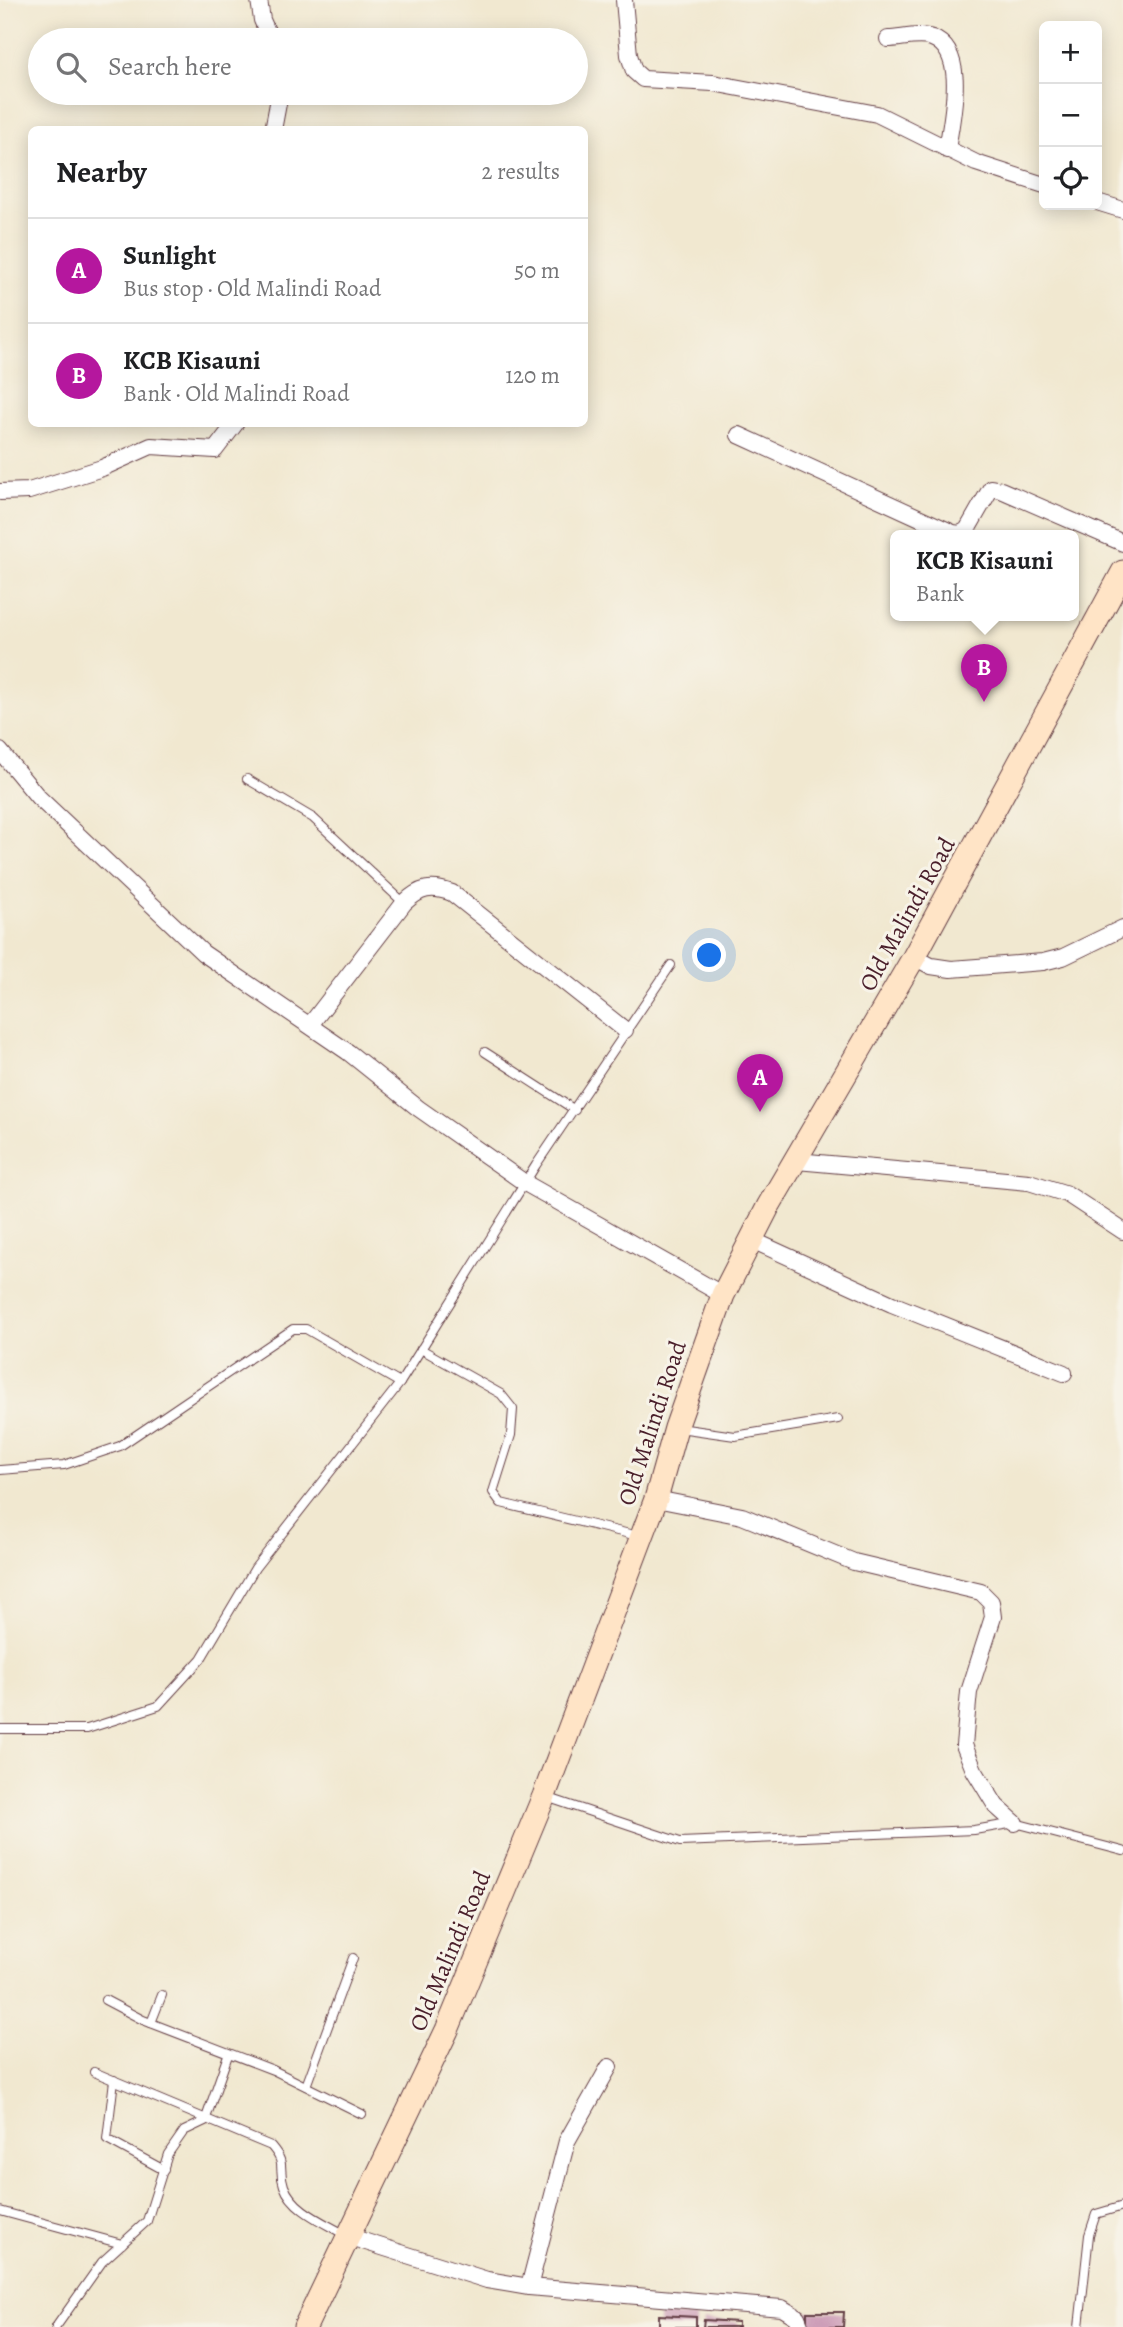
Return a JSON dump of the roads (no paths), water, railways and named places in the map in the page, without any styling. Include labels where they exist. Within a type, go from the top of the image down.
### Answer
[{"type":"main road","name":"Old Malindi Road","points":[[305,2327],[447,2030],[544,1796],[656,1499],[676,1428],[723,1295],[796,1161],[914,957],[1123,572]]},
{"type":"street","points":[[259,0],[266,28]]},
{"type":"street","points":[[624,0],[629,55],[634,71],[643,79],[713,83],[852,108],[898,122],[947,150],[1039,183]]},
{"type":"street","points":[[888,38],[929,37],[941,44],[953,60],[954,85],[947,150]]},
{"type":"street","points":[[274,126],[278,105]]},
{"type":"street","points":[[1102,204],[1123,210]]},
{"type":"street","points":[[0,492],[29,491],[102,468],[151,446],[215,450],[233,427]]},
{"type":"street","points":[[739,435],[946,530]]},
{"type":"street","points":[[968,530],[990,488],[1001,490],[1123,543]]},
{"type":"street","points":[[0,751],[38,797],[183,937],[310,1024],[418,1108],[525,1183],[723,1295]]},
{"type":"street","points":[[310,1024],[404,903],[416,892],[428,887],[452,893],[625,1030]]},
{"type":"street","points":[[914,957],[931,966],[951,969],[1043,962],[1063,957],[1123,928]]},
{"type":"street","points":[[796,1161],[1029,1182],[1067,1194],[1123,1231]]},
{"type":"street","points":[[752,1240],[892,1304],[1064,1373]]},
{"type":"street","points":[[656,1499],[742,1516],[854,1562],[981,1592],[991,1602],[993,1617],[969,1692],[964,1745],[974,1770],[996,1806],[1015,1823]]},
{"type":"street","points":[[529,2287],[567,2141],[609,2067]]},
{"type":"street","points":[[348,2236],[487,2280],[529,2287],[782,2308],[797,2317],[801,2327]]},
{"type":"lane","points":[[247,779],[313,818],[404,903]]},
{"type":"lane","points":[[0,1729],[88,1729],[158,1706],[201,1659],[255,1568],[400,1383],[525,1183],[671,965]]},
{"type":"lane","points":[[485,1052],[575,1111]]},
{"type":"lane","points":[[0,1470],[64,1465],[120,1446],[293,1329],[306,1329],[400,1383]]},
{"type":"lane","points":[[421,1349],[501,1394],[513,1409],[511,1435],[493,1492],[501,1503],[641,1537]]},
{"type":"lane","points":[[676,1428],[735,1436],[838,1419]]},
{"type":"lane","points":[[544,1796],[680,1842],[974,1830],[1015,1823],[1123,1851]]},
{"type":"lane","points":[[306,2086],[353,1958]]},
{"type":"lane","points":[[151,2023],[162,1995]]},
{"type":"lane","points":[[105,2000],[151,2023],[306,2086],[362,2114]]},
{"type":"lane","points":[[57,2327],[102,2262],[147,2221],[169,2154],[184,2131],[205,2121],[228,2055]]},
{"type":"lane","points":[[94,2072],[205,2121],[271,2146],[282,2159],[283,2183],[292,2202],[348,2236]]},
{"type":"lane","points":[[114,2080],[107,2139],[164,2170]]},
{"type":"lane","points":[[1079,2327],[1089,2235],[1096,2214],[1123,2206]]},
{"type":"lane","points":[[0,2211],[122,2244]]},
{"type":"place","name":"KCB Kisauni","points":[[984,702]]},
{"type":"place","name":"Sunlight","points":[[760,1112]]}]
